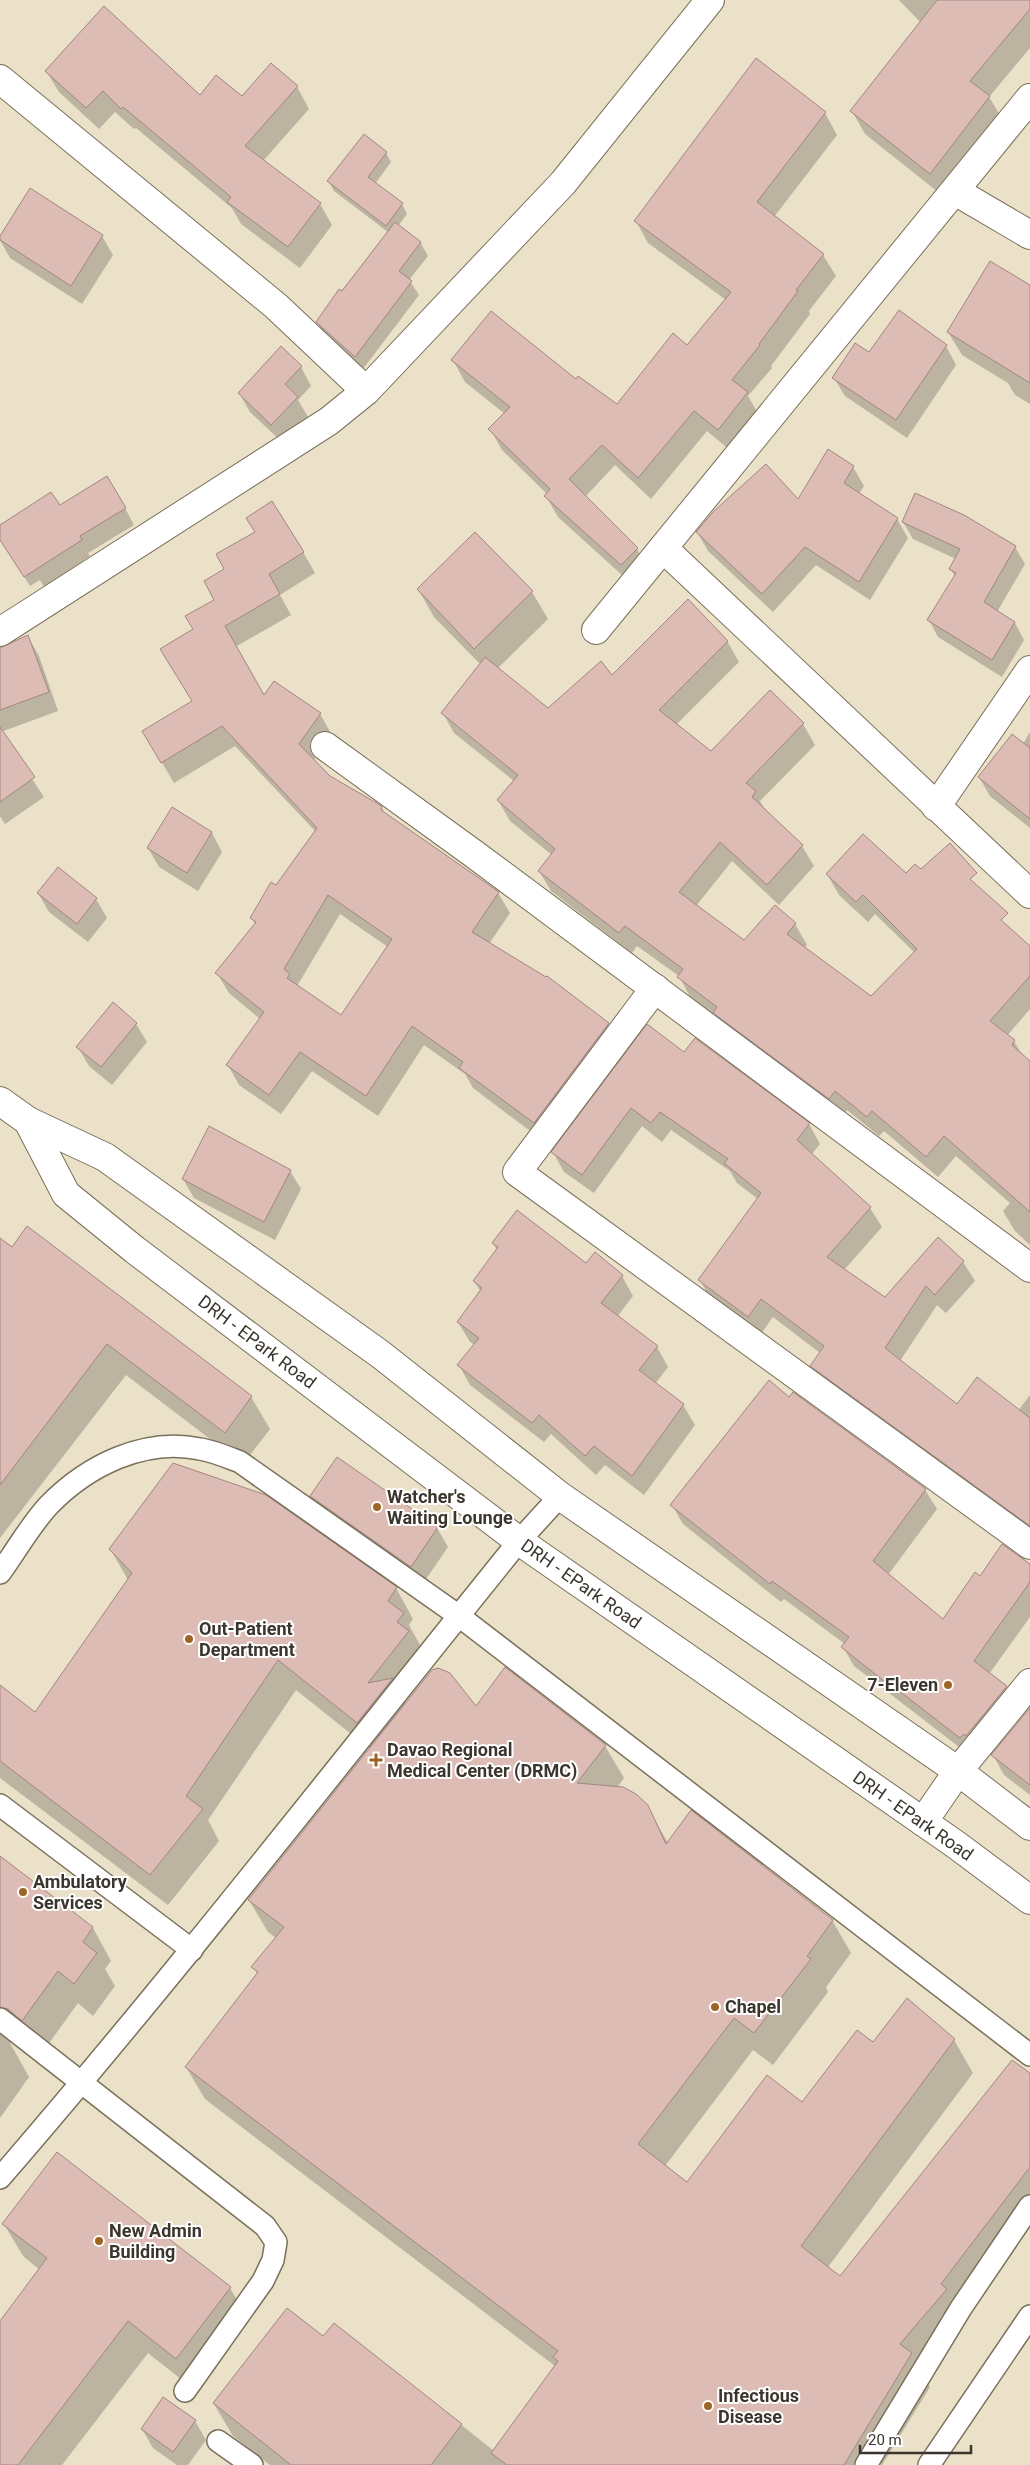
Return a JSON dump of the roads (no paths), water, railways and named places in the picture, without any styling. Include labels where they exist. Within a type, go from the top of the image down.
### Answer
[{"type":"street","points":[[0,632],[329,421],[366,392],[563,183],[710,0]]},
{"type":"street","points":[[0,79],[276,306],[366,392]]},
{"type":"street","points":[[596,630],[1030,98]]},
{"type":"street","points":[[955,191],[1030,235]]},
{"type":"street","points":[[663,548],[1030,894]]},
{"type":"street","points":[[936,807],[1030,670]]},
{"type":"street","points":[[324,746],[655,988],[1030,1268]]},
{"type":"street","points":[[655,988],[517,1172],[1030,1545]]},
{"type":"street","name":"DRH - EPark Road","points":[[0,1102],[28,1121],[105,1157],[380,1354],[560,1496],[958,1772],[1030,1826]]},
{"type":"street","name":"DRH - EPark Road","points":[[28,1121],[66,1194],[135,1250],[519,1541],[922,1822],[1030,1900]]},
{"type":"street","points":[[922,1822],[958,1772],[1030,1683]]},
{"type":"lane","points":[[0,1573],[49,1505],[93,1469],[128,1454],[159,1447],[199,1448],[240,1462],[459,1616],[1030,2055]]},
{"type":"lane","points":[[0,2178],[83,2082],[192,1950],[519,1541],[560,1496]]},
{"type":"lane","points":[[0,1804],[192,1950]]},
{"type":"lane","points":[[0,2019],[265,2226],[276,2242],[274,2260],[263,2282],[184,2391]]},
{"type":"lane","points":[[866,2465],[961,2308],[1030,2206]]},
{"type":"lane","points":[[929,2465],[1030,2316]]},
{"type":"lane","points":[[218,2440],[252,2465]]},
{"type":"place","name":"Watcher's Waiting Lounge","points":[[377,1507]]},
{"type":"place","name":"Out-Patient Department","points":[[189,1639]]},
{"type":"place","name":"7-Eleven","points":[[948,1685]]},
{"type":"place","name":"Davao Regional Medical Center (DRMC)","points":[[376,1760]]},
{"type":"place","name":"Ambulatory Services","points":[[23,1892]]},
{"type":"place","name":"Chapel","points":[[715,2007]]},
{"type":"place","name":"New Admin Building","points":[[99,2241]]},
{"type":"place","name":"Infectious Disease","points":[[708,2406]]}]
